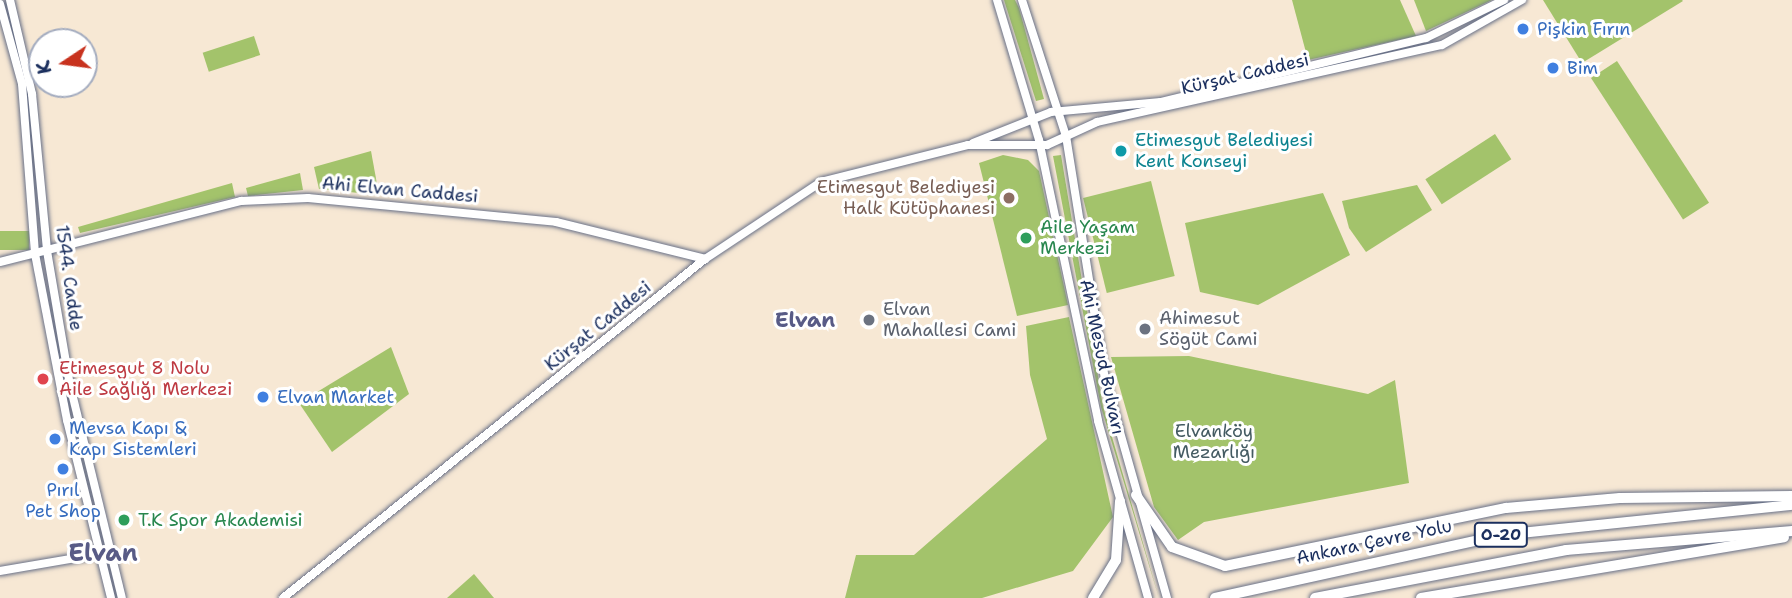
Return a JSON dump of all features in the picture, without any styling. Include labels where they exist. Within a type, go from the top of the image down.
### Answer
[{"type":"highway","points":[[1136,495],[1172,547],[1225,566],[1519,506],[1792,496]]},
{"type":"highway","points":[[1093,598],[1116,560],[1120,501]]},
{"type":"highway","name":"Ankara Çevre Yolu","points":[[1215,598],[1501,535],[1792,505]]},
{"type":"highway","points":[[1421,598],[1792,533]]},
{"type":"highway","name":"O-20","points":[[1315,598],[1543,554],[1792,533]]},
{"type":"main road","name":"1544. Cadde","points":[[10,0],[32,94],[47,251],[69,385],[121,598]]},
{"type":"main road","name":"Ahi Mesud Bulvarı","points":[[997,0],[1041,146],[1120,501],[1148,598]]},
{"type":"main road","name":"Ahi Mesud Bulvarı","points":[[1022,0],[1066,136],[1104,379],[1167,598]]},
{"type":"main road","name":"Kürşat Caddesi","points":[[283,598],[705,259],[821,182],[968,145],[1059,111],[1161,102],[1426,38],[1504,0]]},
{"type":"main road","name":"Kürşat Caddesi","points":[[968,145],[1041,146],[1097,122],[1442,45],[1522,0]]},
{"type":"main road","name":"1544. Cadde","points":[[0,4],[23,97],[35,254],[99,554],[111,598]]},
{"type":"main road","name":"Ahi Elvan Caddesi","points":[[0,262],[241,201],[309,198],[387,201],[593,230],[705,259]]},
{"type":"main road","points":[[0,571],[99,554]]},
{"type":"green space","points":[[1004,0],[1015,0],[1019,8],[1044,99],[1036,101]]},
{"type":"green space","points":[[1292,0],[1400,0],[1416,36],[1308,60]]},
{"type":"green space","points":[[1414,0],[1492,0],[1426,31]]},
{"type":"green space","points":[[1543,0],[1682,0],[1683,1],[1582,63]]},
{"type":"green space","points":[[254,36],[260,55],[209,72],[203,53]]},
{"type":"green space","points":[[1617,61],[1709,203],[1683,220],[1591,78]]},
{"type":"green space","points":[[1495,134],[1511,159],[1442,204],[1425,179]]},
{"type":"green space","points":[[371,151],[379,195],[319,189],[314,167]]},
{"type":"green space","name":"Aile Yaşam Merkezi","points":[[1003,155],[1028,160],[1039,171],[1068,305],[1017,316],[979,163]]},
{"type":"green space","points":[[1061,155],[1103,406],[1159,598],[1101,407],[1053,156]]},
{"type":"green space","points":[[300,173],[303,190],[248,196],[246,188]]},
{"type":"green space","points":[[1151,181],[1175,276],[1107,293],[1083,198]]},
{"type":"green space","points":[[232,183],[235,197],[80,233],[78,227]]},
{"type":"green space","points":[[1417,185],[1432,210],[1366,252],[1349,228],[1342,201]]},
{"type":"green space","points":[[1323,193],[1350,255],[1258,305],[1200,292],[1185,223]]},
{"type":"green space","points":[[0,231],[29,231],[29,250],[0,250]]},
{"type":"green space","points":[[1069,317],[1113,517],[1073,571],[982,598],[845,598],[856,555],[914,555],[1047,439],[1030,375],[1026,326]]},
{"type":"green space","points":[[391,347],[409,394],[332,452],[299,403]]},
{"type":"green space","name":"Elvanköy Mezarlığı","points":[[1189,356],[1368,394],[1395,380],[1409,483],[1204,522],[1178,540],[1154,507],[1111,357]]},
{"type":"green space","points":[[474,574],[494,598],[447,598]]},
{"type":"place","name":"Pişkin Fırın","points":[[1523,29]]},
{"type":"place","name":"Bim","points":[[1553,68]]},
{"type":"place","name":"Etimesgut Belediyesi Kent Konseyi","points":[[1121,151]]},
{"type":"place","name":"Etimesgut Belediyesi Halk Kütüphanesi","points":[[1009,198]]},
{"type":"place","name":"Aile Yaşam Merkezi","points":[[1026,238]]},
{"type":"place","name":"Elvan Mahallesi Cami","points":[[869,320]]},
{"type":"place","name":"Ahimesut Sögüt Cami","points":[[1145,329]]},
{"type":"place","name":"Etimesgut 8 Nolu Aile Sağlığı Merkezi","points":[[43,379]]},
{"type":"place","name":"Elvan Market","points":[[263,397]]},
{"type":"place","name":"Mevsa Kapı & Kapı Sistemleri","points":[[55,439]]},
{"type":"place","name":"Pırıl Pet Shop","points":[[63,469]]},
{"type":"place","name":"T.K Spor Akademisi","points":[[124,520]]},
{"type":"district","name":"Elvan","points":[[805,320]]},
{"type":"district","name":"Elvan","points":[[103,554]]}]
